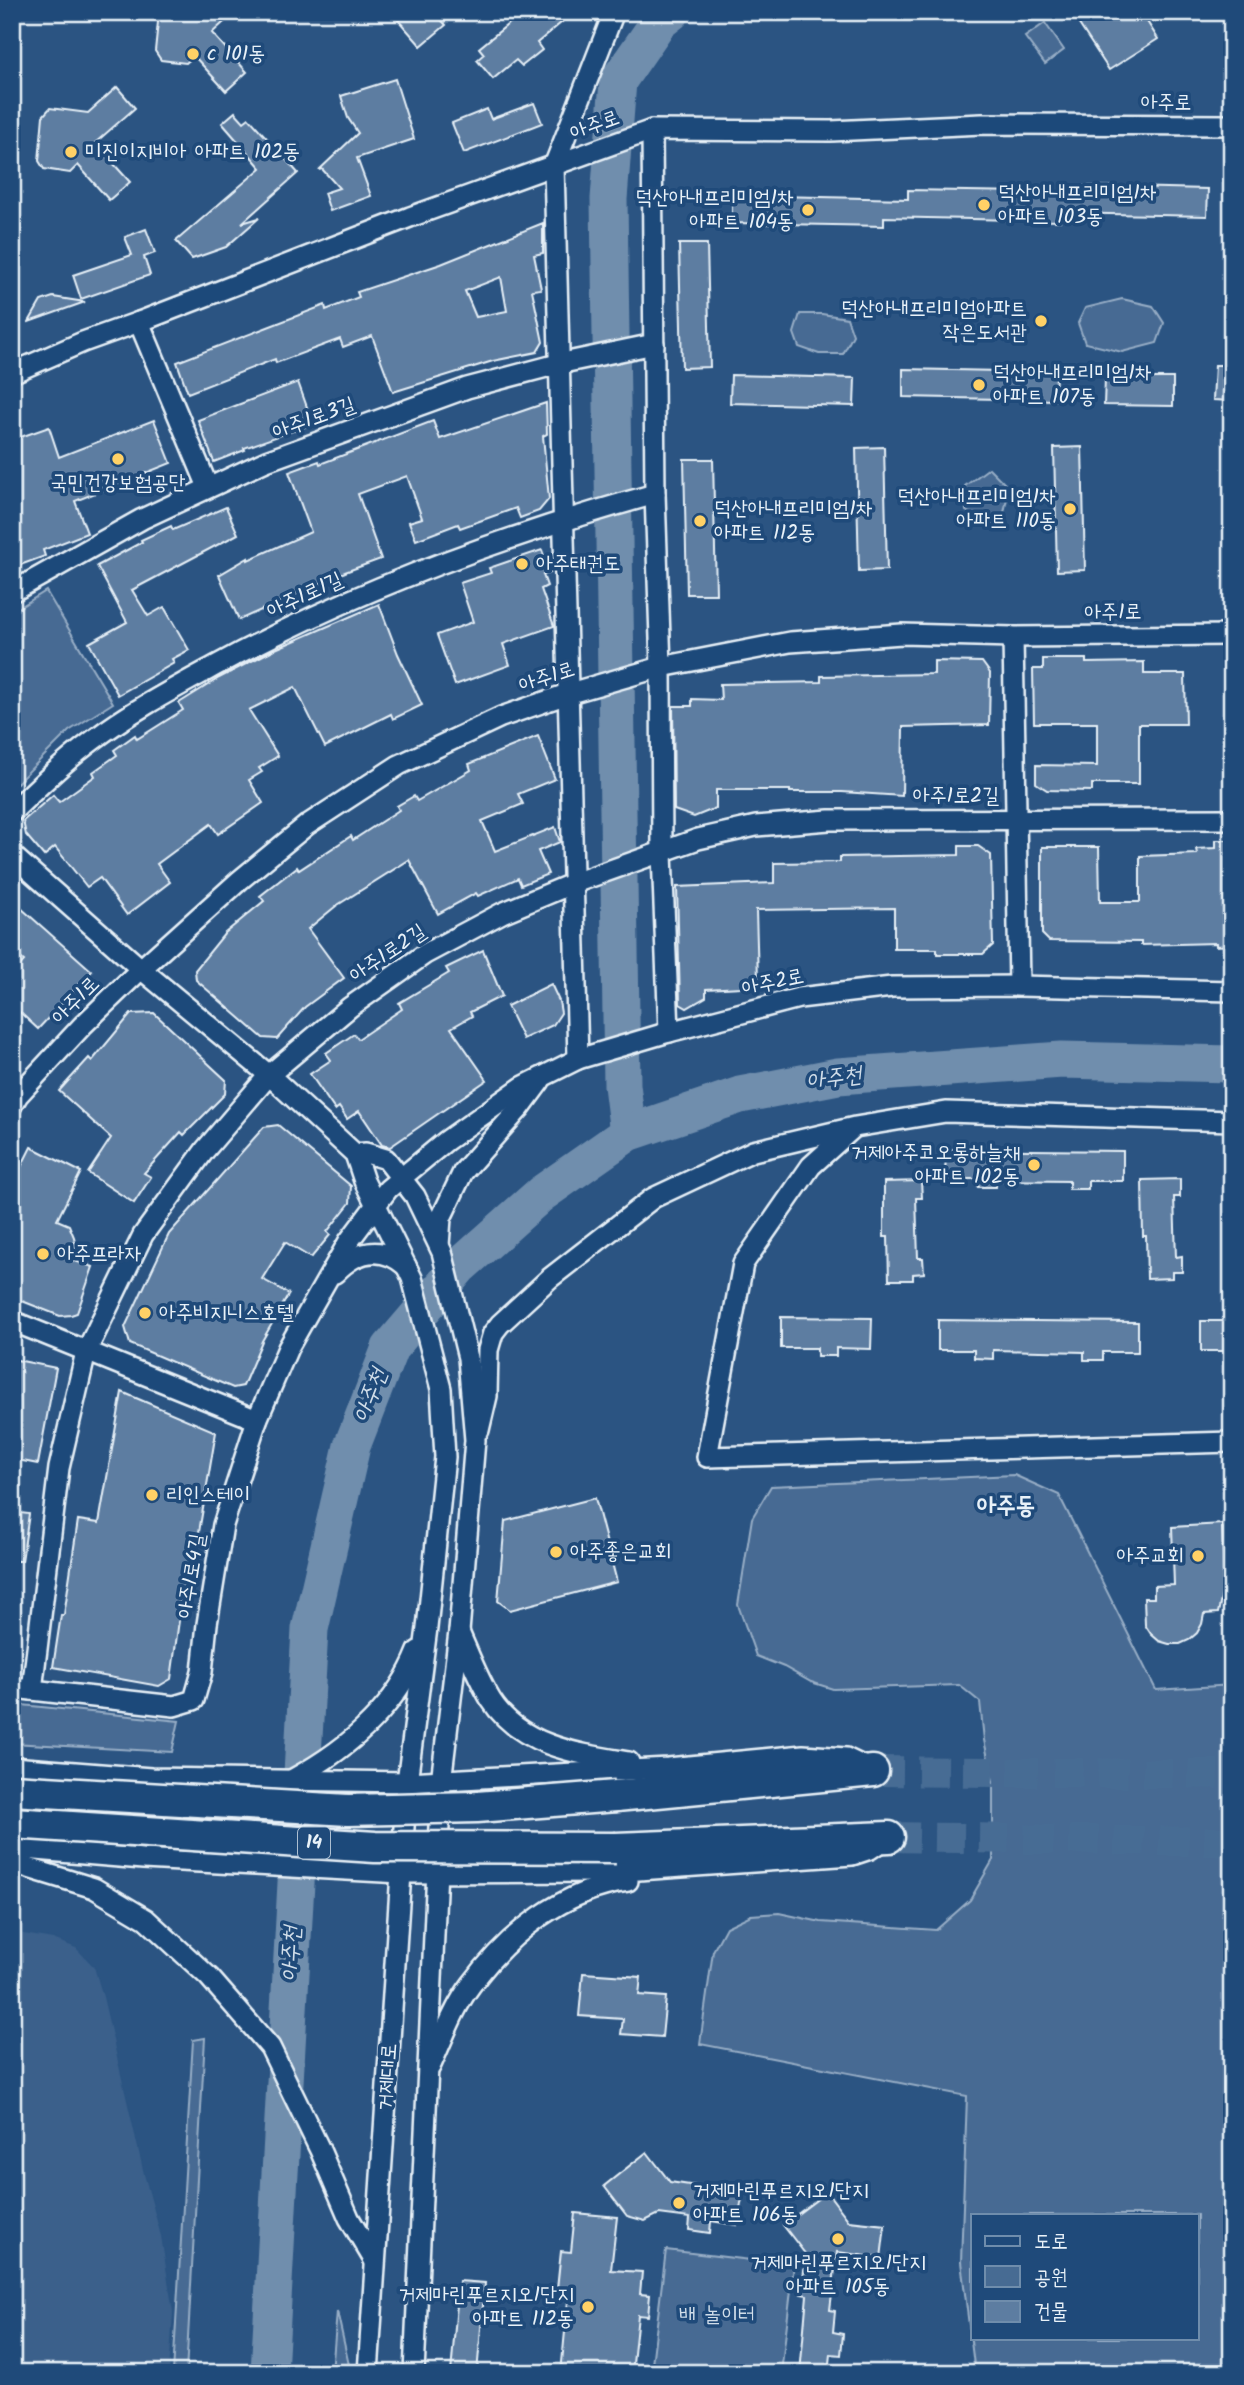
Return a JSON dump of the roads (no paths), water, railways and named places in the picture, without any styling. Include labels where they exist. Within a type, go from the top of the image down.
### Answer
[{"type":"highway","name":"14","points":[[12,1790],[348,1810],[477,1807],[873,1771]]},
{"type":"highway","name":"14","points":[[12,1823],[375,1847],[616,1848],[889,1837]]},
{"type":"street","points":[[578,1059],[554,166],[614,12]]},
{"type":"street","name":"아주로","points":[[12,373],[83,342],[410,217],[652,130],[831,131],[982,124],[1232,125]]},
{"type":"street","points":[[652,130],[655,494],[661,667],[662,853],[669,1032]]},
{"type":"street","points":[[139,322],[208,487]]},
{"type":"street","name":"아주1로3길","points":[[12,592],[142,519],[266,461],[443,396],[558,364],[654,344]]},
{"type":"street","name":"아주1로1길","points":[[12,811],[92,741],[166,693],[251,646],[341,603],[447,561],[564,519],[655,494]]},
{"type":"street","name":"아주1로","points":[[12,1105],[83,1024],[240,880],[307,825],[400,765],[501,717],[570,693],[661,667],[790,642],[902,634],[1013,637],[1232,635]]},
{"type":"street","points":[[1013,637],[1019,986]]},
{"type":"street","name":"아주1로2길","points":[[22,1689],[59,1468],[86,1352],[144,1235],[205,1150],[269,1075],[350,1007],[425,954],[502,913],[574,883],[698,839],[756,826],[830,820],[1232,819]]},
{"type":"street","points":[[12,855],[141,969],[269,1075],[355,1154],[364,1181],[409,1272],[441,1389],[445,1457],[427,1628],[414,1662],[384,1710],[328,1760],[290,1781]]},
{"type":"street","name":"아주2로","points":[[376,1203],[402,1177],[446,1141],[544,1074],[578,1059],[799,998],[892,987],[1019,986],[1232,991]]},
{"type":"street","points":[[440,1249],[441,1218],[463,1172],[520,1108],[544,1074]]},
{"type":"street","points":[[475,1440],[487,1396],[488,1350],[493,1333],[550,1278],[653,1198],[753,1151],[855,1127],[946,1112],[1232,1121]]},
{"type":"street","points":[[855,1127],[811,1166],[743,1264],[707,1457],[1232,1442]]},
{"type":"street","points":[[355,1154],[366,1153],[386,1159],[415,1196],[440,1249],[468,1358],[475,1440]]},
{"type":"street","name":"아주1로4길","points":[[22,1689],[174,1706],[194,1700],[202,1672],[223,1525],[257,1420],[288,1348],[349,1241],[376,1203]]},
{"type":"street","points":[[325,1284],[341,1267],[369,1252],[386,1253],[397,1258],[409,1272]]},
{"type":"street","points":[[12,1321],[257,1420]]},
{"type":"street","name":"거제대로","points":[[414,2373],[441,1782],[459,1632],[475,1440]]},
{"type":"street","name":"거제대로","points":[[368,2373],[407,1782],[427,1628]]},
{"type":"street","points":[[459,1632],[493,1703],[521,1731],[539,1741],[575,1754],[668,1768]]},
{"type":"street","points":[[12,1767],[151,1778],[441,1782],[668,1768],[803,1755],[846,1758],[873,1771]]},
{"type":"street","points":[[12,1847],[143,1859],[372,1872],[610,1872],[852,1855],[870,1849],[889,1837]]},
{"type":"street","points":[[12,1863],[94,1888],[146,1919],[209,1977],[270,2047],[320,2150],[349,2218],[374,2260]]},
{"type":"street","points":[[426,2077],[470,1986],[495,1955],[529,1924],[576,1894],[644,1879],[682,1866]]},
{"type":"waterway","points":[[628,1133],[622,1085],[609,199],[618,81],[658,23],[672,12]]},
{"type":"waterway","name":"아주천","points":[[269,2373],[310,1629],[352,1446],[390,1348],[459,1267],[541,1194],[628,1133],[740,1095],[838,1076],[1062,1060],[1232,1064]]},
{"type":"tunnel","points":[[873,1771],[1232,1774]]},
{"type":"tunnel","points":[[889,1837],[1232,1842]]},
{"type":"place","name":"c 101동","points":[[193,54]]},
{"type":"place","name":"미진이지비아 아파트 102동","points":[[71,152]]},
{"type":"place","name":"덕산아내프리미엄1차 아파트 103동","points":[[984,205]]},
{"type":"place","name":"덕산아내프리미엄1차 아파트 104동","points":[[808,210]]},
{"type":"place","name":"덕산아내프리미엄아파트 작은도서관","points":[[1041,321]]},
{"type":"place","name":"덕산아내프리미엄1차 아파트 107동","points":[[979,385]]},
{"type":"place","name":"국민건강보험공단","points":[[118,459]]},
{"type":"place","name":"덕산아내프리미엄1차 아파트 110동","points":[[1070,509]]},
{"type":"place","name":"덕산아내프리미엄1차 아파트 112동","points":[[700,521]]},
{"type":"place","name":"아주태권도","points":[[522,564]]},
{"type":"place","name":"거제아주코오롱하늘채 아파트 102동","points":[[1034,1165]]},
{"type":"place","name":"아주프라자","points":[[43,1254]]},
{"type":"place","name":"아주비지니스호텔","points":[[145,1313]]},
{"type":"place","name":"리인스테이","points":[[152,1495]]},
{"type":"place","name":"아주좋은교회","points":[[556,1552]]},
{"type":"place","name":"아주교회","points":[[1198,1556]]},
{"type":"place","name":"거제마린푸르지오1단지 아파트 106동","points":[[679,2203]]},
{"type":"place","name":"거제마린푸르지오1단지 아파트 105동","points":[[838,2239]]},
{"type":"place","name":"거제마린푸르지오1단지 아파트 112동","points":[[588,2307]]},
{"type":"district","name":"아주동","points":[[1006,1506]]},
{"type":"park label","name":"배 놀이터","points":[[717,2315]]}]
